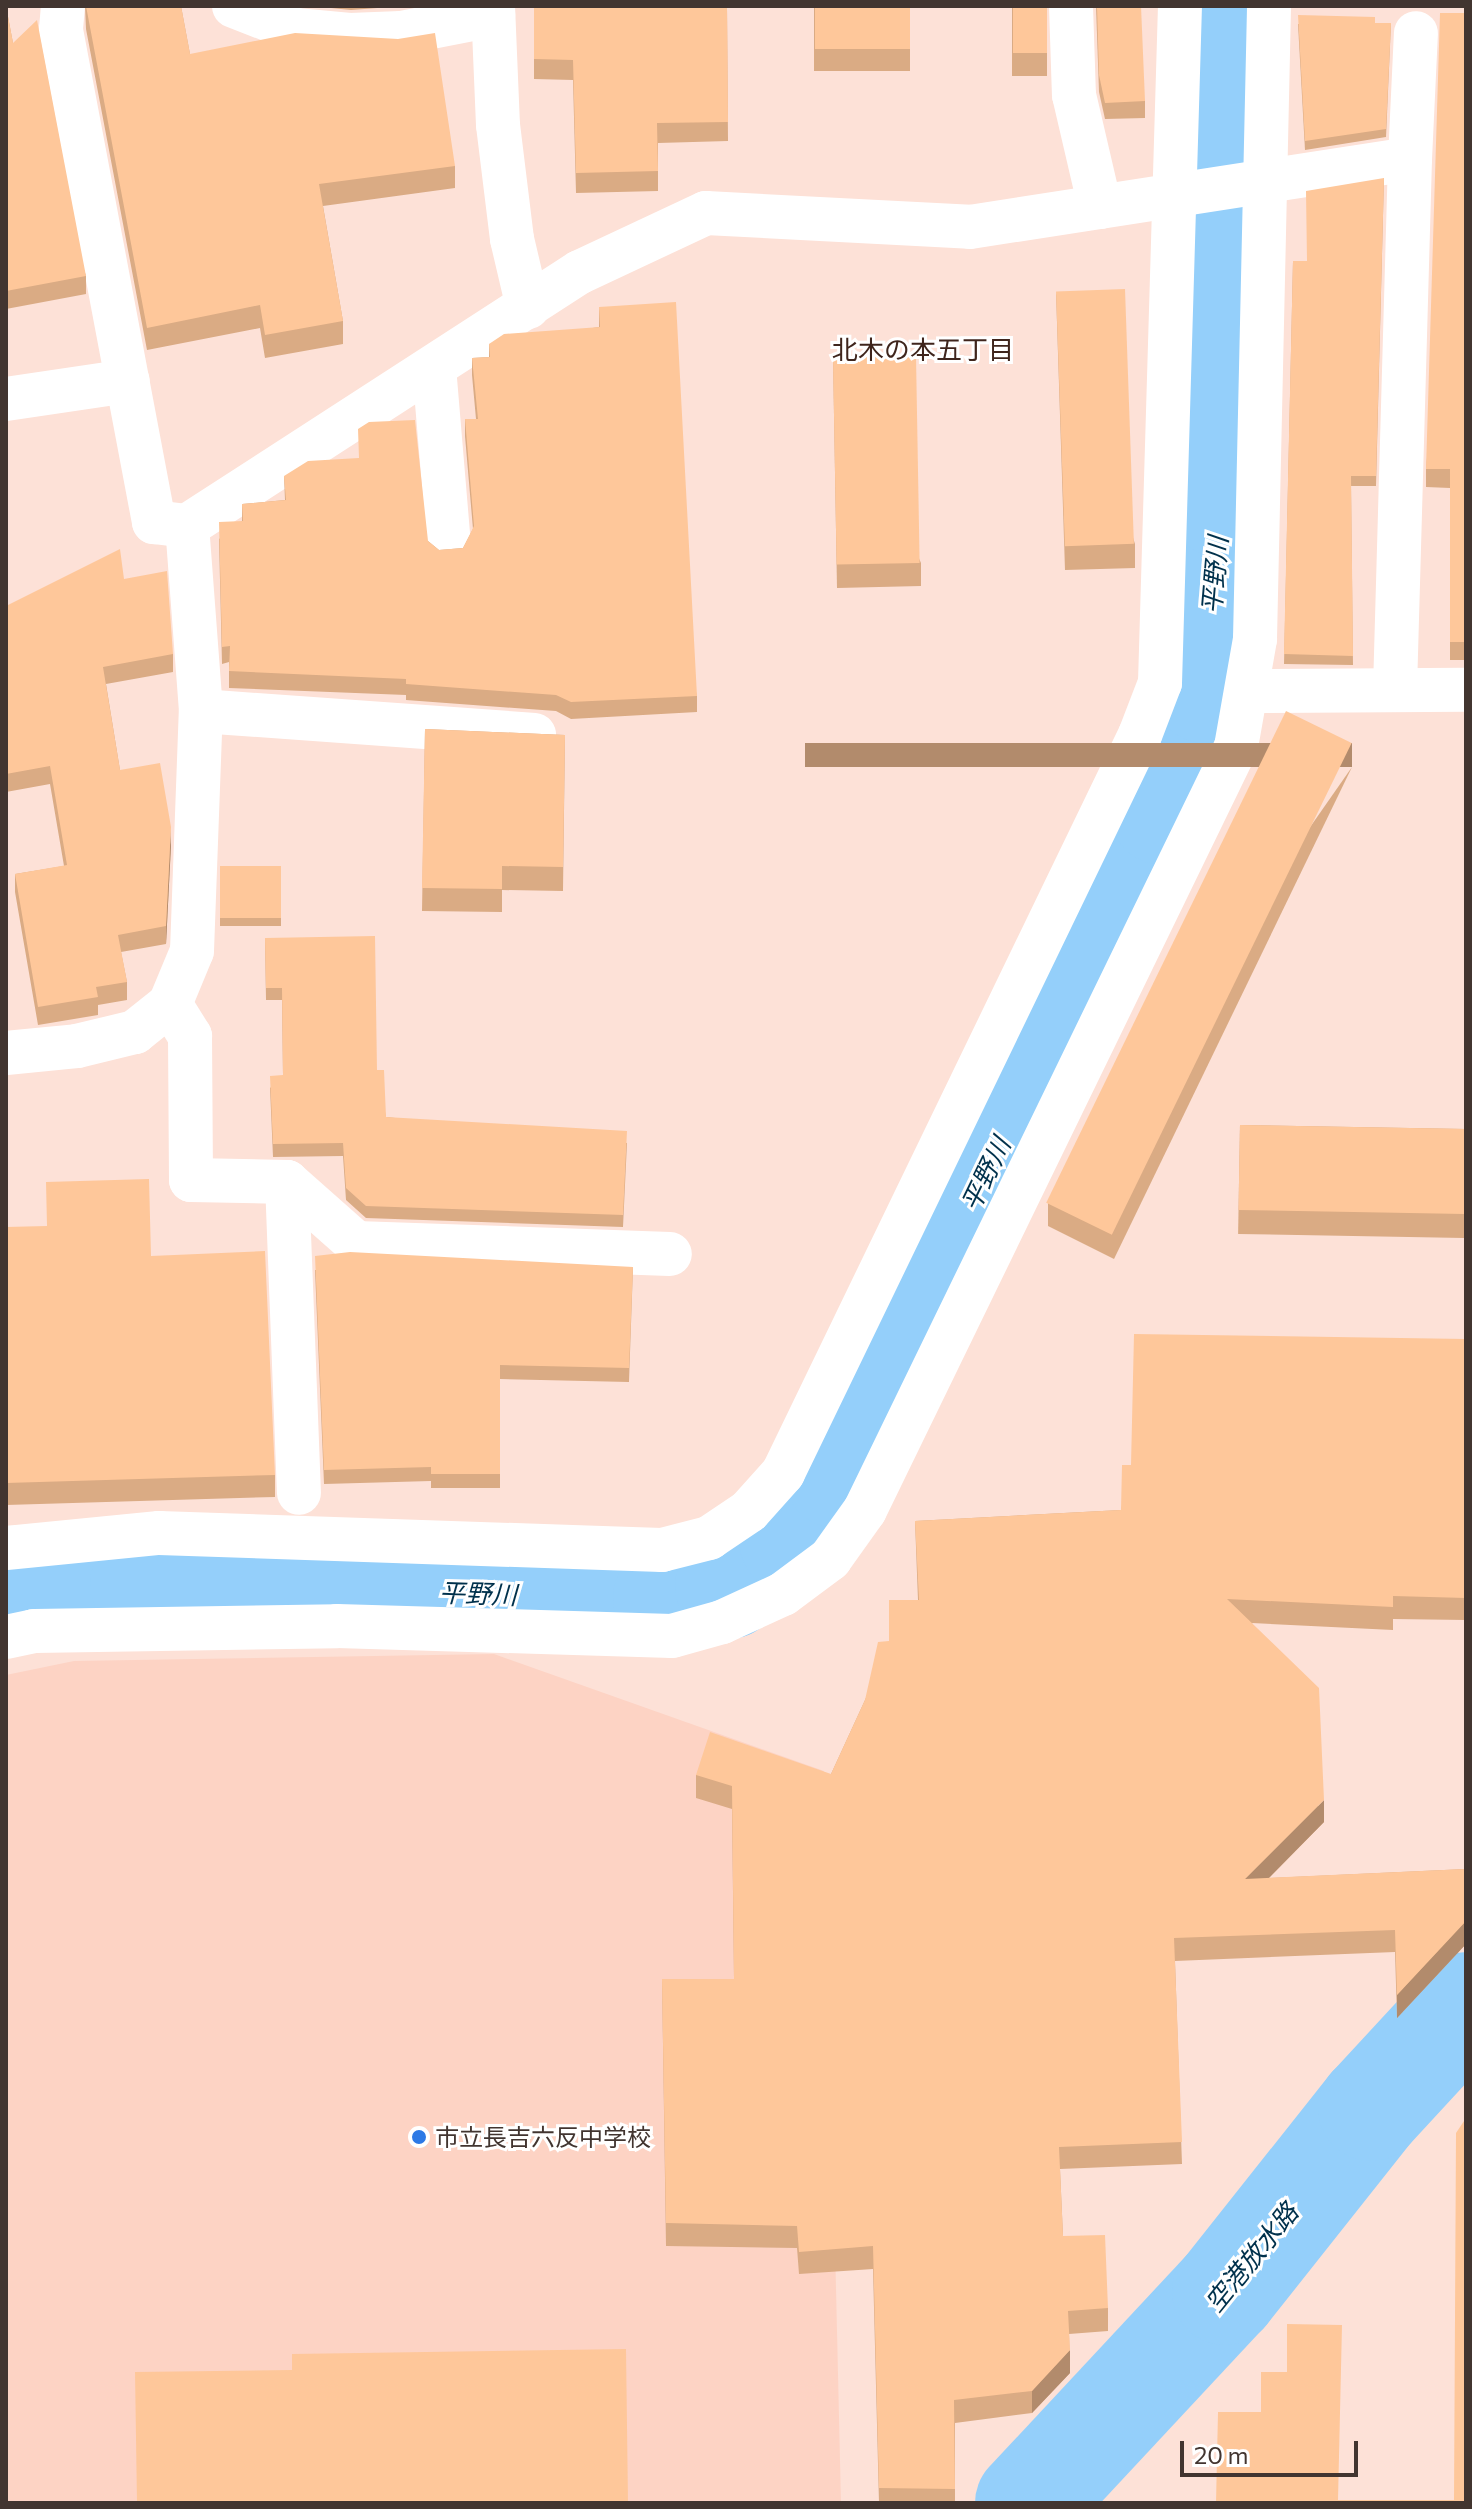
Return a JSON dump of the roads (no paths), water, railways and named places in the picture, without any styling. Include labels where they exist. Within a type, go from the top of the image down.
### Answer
[{"type":"street","points":[[63,6],[61,30],[154,522],[187,526],[580,272],[706,213],[970,227],[1410,159]]},
{"type":"street","points":[[234,6],[296,30],[350,35],[401,33],[493,10],[498,125],[512,239],[528,307]]},
{"type":"street","points":[[1071,6],[1074,95],[1100,207]]},
{"type":"street","points":[[6,1548],[159,1533],[662,1550],[709,1538],[749,1511],[783,1473],[1140,735],[1160,683],[1180,6]]},
{"type":"street","points":[[6,1637],[34,1631],[337,1626],[672,1636],[722,1622],[783,1594],[830,1559],[865,1510],[1236,747],[1249,691],[1255,639],[1269,6]]},
{"type":"street","points":[[1395,690],[1416,33]]},
{"type":"street","points":[[434,367],[449,544]]},
{"type":"street","points":[[6,399],[128,381]]},
{"type":"street","points":[[6,1053],[77,1046],[135,1032],[170,1004],[192,951],[201,711],[187,526]]},
{"type":"street","points":[[1249,691],[1466,690]]},
{"type":"street","points":[[201,711],[554,736]]},
{"type":"street","points":[[170,1004],[190,1036],[191,1180],[287,1182],[356,1243],[670,1254]]},
{"type":"street","points":[[287,1182],[299,1493]]},
{"type":"waterway","name":"平野川","points":[[6,1597],[143,1584],[666,1598],[728,1586],[792,1540],[837,1475],[1163,812],[1205,690],[1220,504],[1229,6]]},
{"type":"waterway","name":"空港放水路","points":[[1028,2503],[1225,2292],[1371,2108],[1466,2005]]},
{"type":"place","name":"市立長吉六反中学校","points":[[419,2137]]},
{"type":"district","name":"北木の本五丁目","points":[[923,349]]}]
